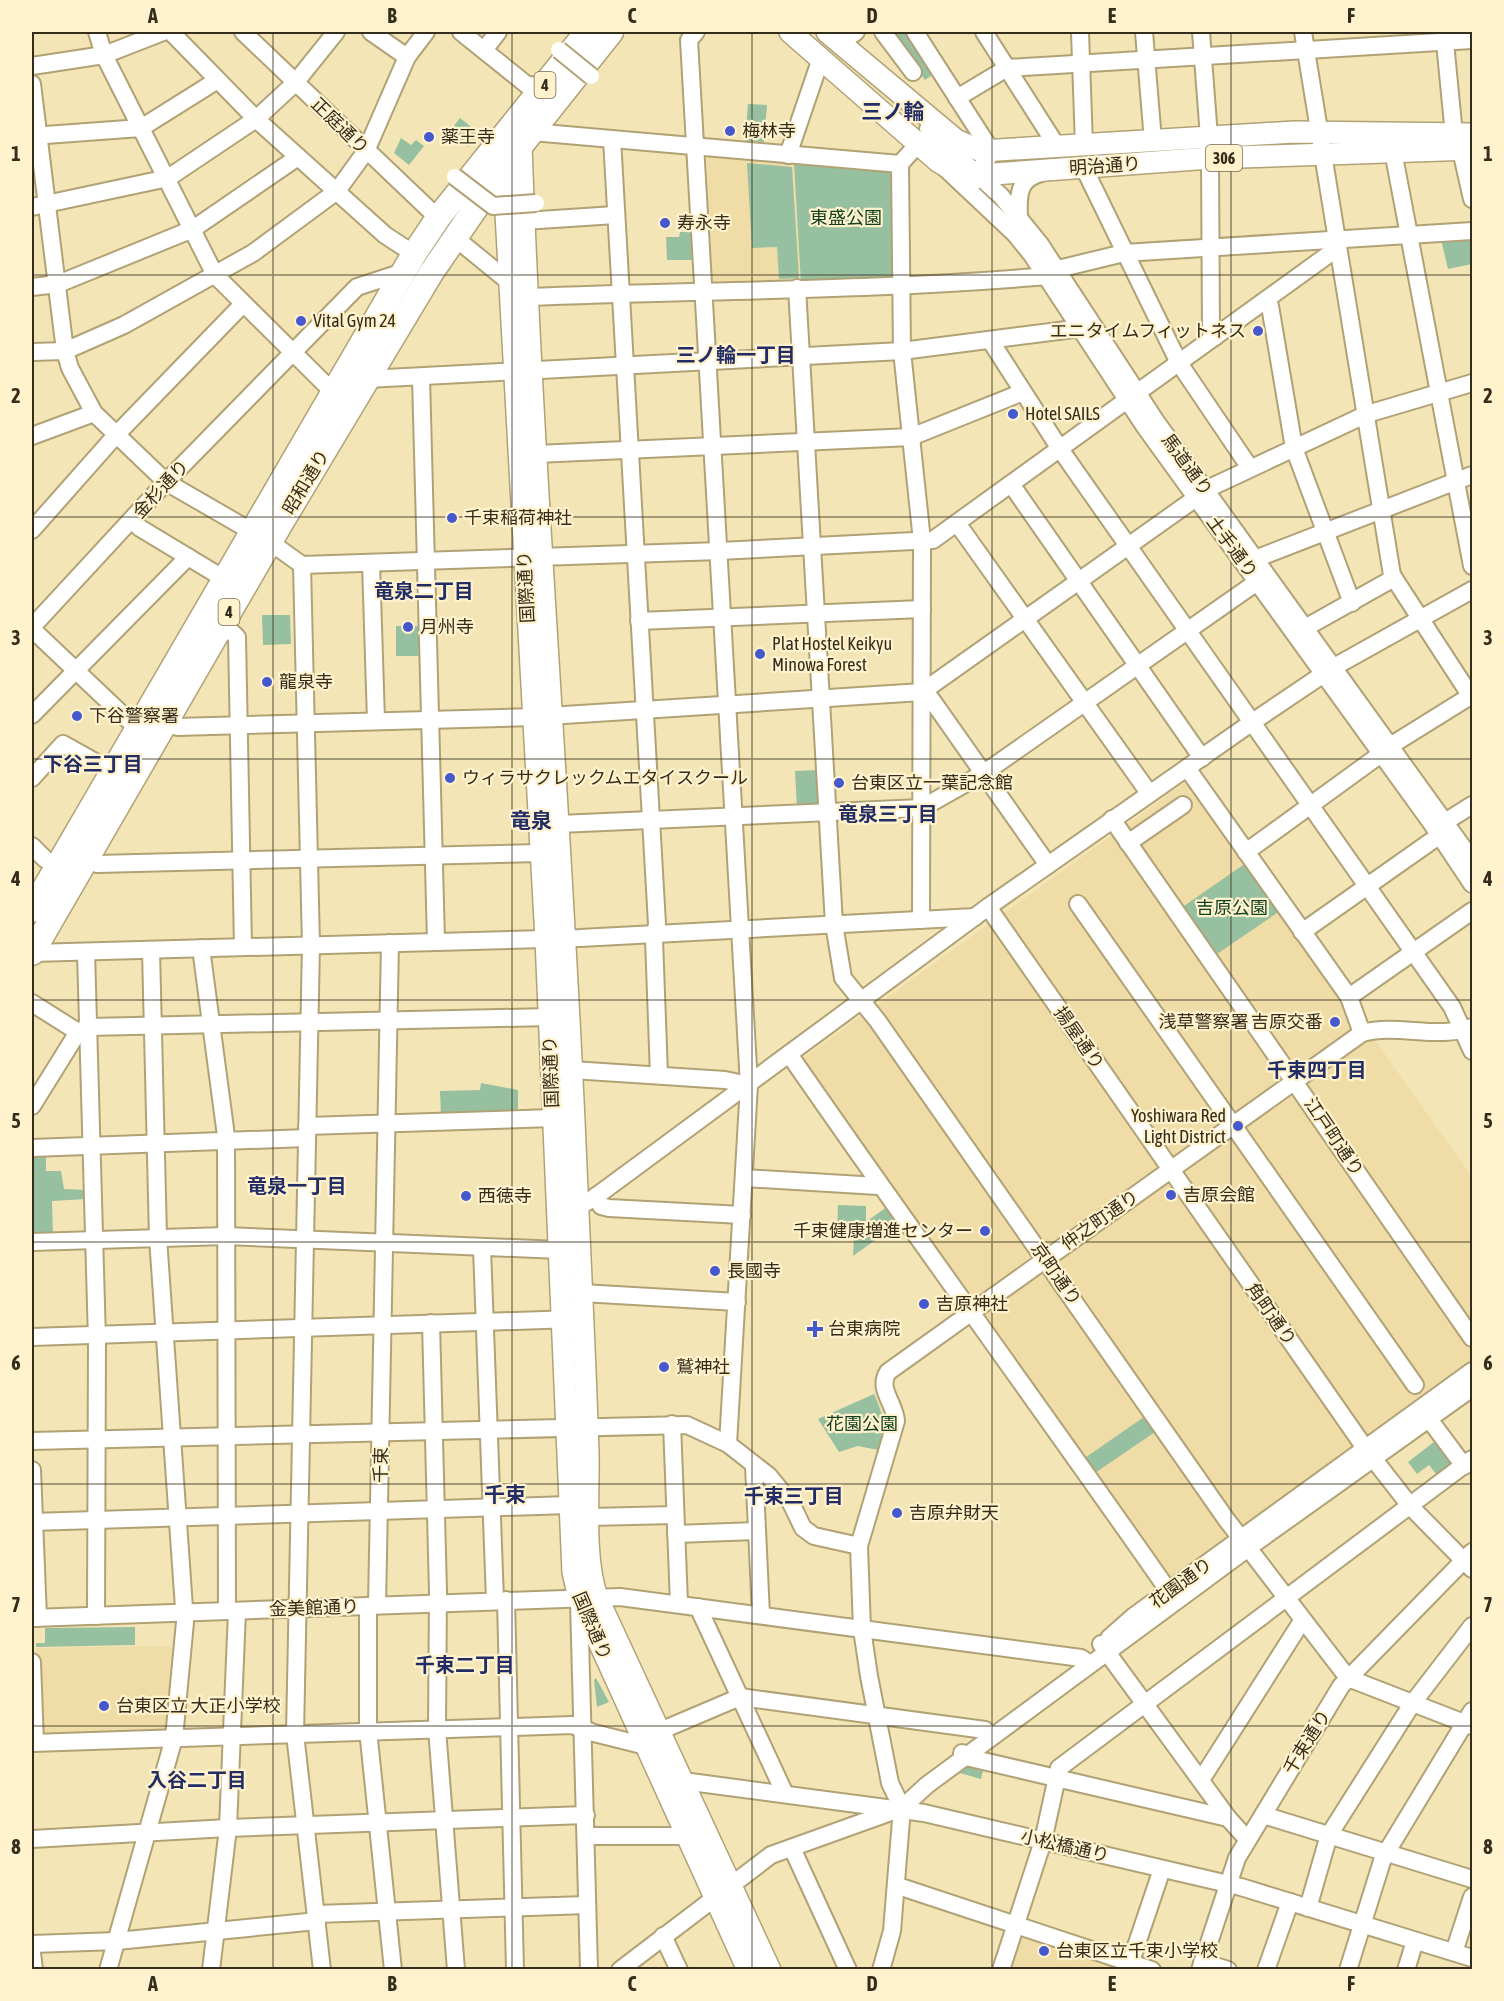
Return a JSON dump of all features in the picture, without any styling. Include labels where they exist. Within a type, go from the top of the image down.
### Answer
[{"type":"highway","name":"昭和通り","points":[[32,910],[226,580],[261,537],[367,379],[454,237],[503,168],[544,86],[587,32]]},
{"type":"highway","name":"昭和通り","points":[[32,953],[223,624],[261,537],[333,392],[405,269],[438,218],[518,138],[611,32]]},
{"type":"main road","name":"明治通り","points":[[790,32],[820,61],[939,162],[956,172],[976,174],[1210,158],[1393,151],[1465,142]]},
{"type":"main road","name":"明治通り","points":[[841,35],[888,84],[956,140],[972,148],[992,152],[1320,132],[1465,142]]},
{"type":"main road","name":"国際通り","points":[[518,138],[533,211],[523,372],[542,716],[541,853],[555,938],[572,1070],[582,1293],[572,1319],[566,1426],[573,1572],[588,1598],[653,1739],[688,1836],[770,1970]]},
{"type":"main road","name":"国際通り","points":[[503,168],[508,281],[536,454],[534,557]]},
{"type":"main road","name":"国際通り","points":[[542,716],[559,824],[555,938],[549,1017],[559,1250],[572,1319],[587,1427],[590,1517],[588,1598]]},
{"type":"main road","name":"国際通り","points":[[653,1739],[682,1781],[723,1890],[748,1970]]},
{"type":"street","points":[[97,32],[104,55],[215,275],[333,392]]},
{"type":"street","points":[[32,66],[104,55],[163,32]]},
{"type":"street","points":[[171,32],[216,81],[256,119],[385,235],[405,269]]},
{"type":"street","name":"正庭通り","points":[[243,32],[438,218]]},
{"type":"street","points":[[39,206],[168,178],[256,119],[296,83],[336,32]]},
{"type":"street","points":[[371,32],[407,57]]},
{"type":"street","points":[[32,352],[65,351],[124,325],[215,275],[282,234],[337,191],[366,151],[407,57],[426,32]]},
{"type":"street","points":[[461,32],[527,85],[544,86]]},
{"type":"street","points":[[484,50],[498,32]]},
{"type":"street","points":[[696,32],[689,40],[742,928],[749,1085],[728,1444]]},
{"type":"street","points":[[883,32],[913,72]]},
{"type":"street","points":[[915,32],[992,152],[976,174],[974,180],[976,191],[1015,234]]},
{"type":"street","points":[[984,32],[1058,148]]},
{"type":"street","points":[[1080,32],[1084,146]]},
{"type":"street","points":[[1144,32],[1153,141]]},
{"type":"street","points":[[1201,32],[1209,137]]},
{"type":"street","points":[[1246,852],[1386,750],[1472,696],[1394,578],[1303,32]]},
{"type":"street","points":[[957,98],[1007,68],[1306,50],[1444,37],[1473,40]]},
{"type":"street","points":[[1444,37],[1465,142],[1473,199]]},
{"type":"street","points":[[559,50],[591,76]]},
{"type":"street","points":[[788,154],[820,61]]},
{"type":"street","points":[[34,135],[141,128],[216,81]]},
{"type":"street","points":[[32,84],[39,206],[58,284],[65,351],[69,368],[94,413],[166,482],[261,537],[302,565],[933,540],[1332,252],[1337,240]]},
{"type":"street","name":"馬道通り","points":[[888,84],[904,106],[1019,216],[1133,396],[1201,494],[1255,559],[1305,628],[1329,671],[1442,828],[1473,860]]},
{"type":"street","points":[[518,138],[612,139],[900,164]]},
{"type":"street","points":[[612,139],[619,293],[645,708],[656,932],[659,1075]]},
{"type":"street","points":[[918,144],[900,164],[901,287],[902,351],[922,541],[921,692],[925,919]]},
{"type":"street","points":[[1393,151],[1473,566]]},
{"type":"street","points":[[32,287],[58,284],[193,229],[298,157]]},
{"type":"street","points":[[1210,158],[1211,332],[1215,338]]},
{"type":"street","points":[[939,162],[1053,272],[1082,328],[1133,396]]},
{"type":"street","points":[[1084,168],[1179,363],[1250,468]]},
{"type":"street","points":[[1019,216],[1018,193],[1024,182],[1033,175],[1054,170]]},
{"type":"street","points":[[457,175],[491,211],[615,215]]},
{"type":"street","points":[[528,297],[703,290],[901,287],[1053,272],[1124,252],[1473,231]]},
{"type":"street","points":[[454,237],[508,281]]},
{"type":"street","name":"金杉通り","points":[[32,628],[166,482],[293,352],[358,295],[405,269],[431,273]]},
{"type":"street","name":"京町通り","points":[[797,288],[834,924],[843,978],[854,994],[863,1001],[1245,1543],[1302,1621],[1348,1678]]},
{"type":"street","points":[[1266,301],[1270,306],[1294,448],[1352,603]]},
{"type":"street","points":[[32,530],[116,435],[243,304]]},
{"type":"street","points":[[367,379],[902,351],[1082,328]]},
{"type":"street","points":[[990,340],[1060,449],[1468,1029],[1473,1051]]},
{"type":"street","points":[[422,377],[436,941]]},
{"type":"street","points":[[921,692],[1201,494],[1250,468],[1366,414],[1473,383]]},
{"type":"street","points":[[536,454],[911,437],[1023,392]]},
{"type":"street","points":[[32,436],[94,413]]},
{"type":"street","points":[[1255,559],[1473,476]]},
{"type":"street","points":[[1011,484],[1202,758]]},
{"type":"street","name":"土手通り","points":[[1201,494],[1257,582],[1329,671]]},
{"type":"street","points":[[132,520],[226,580]]},
{"type":"street","points":[[957,522],[1149,793]]},
{"type":"street","points":[[32,715],[188,557]]},
{"type":"street","points":[[371,563],[376,721]]},
{"type":"street","points":[[302,565],[311,945],[295,1734],[322,1970]]},
{"type":"street","points":[[1305,628],[1394,578]]},
{"type":"street","points":[[559,824],[922,808],[984,773],[1257,582]]},
{"type":"street","points":[[557,1218],[596,1196],[982,912],[1251,723],[1329,671],[1473,590]]},
{"type":"street","points":[[639,621],[921,609]]},
{"type":"street","points":[[223,624],[237,637],[243,947]]},
{"type":"street","points":[[32,628],[127,719],[139,726]]},
{"type":"street","points":[[167,721],[177,727],[542,716],[921,692],[929,696],[1048,865]]},
{"type":"street","points":[[32,778],[63,744],[113,772]]},
{"type":"street","points":[[1187,768],[1349,997],[1362,1033],[1378,1029],[1453,1032],[1468,1029]]},
{"type":"street","points":[[1128,843],[1183,805]]},
{"type":"street","points":[[1302,932],[1471,809]]},
{"type":"street","name":"江戸町通り","points":[[1112,819],[1473,1338]]},
{"type":"street","points":[[1442,828],[1473,884]]},
{"type":"street","points":[[32,846],[45,859],[57,866]]},
{"type":"street","points":[[86,858],[97,864],[541,853]]},
{"type":"street","points":[[1078,904],[1415,1385]]},
{"type":"street","points":[[1349,997],[1473,911]]},
{"type":"street","points":[[32,953],[555,938],[925,919],[982,912]]},
{"type":"street","name":"揚屋通り","points":[[982,912],[1170,1170]]},
{"type":"street","points":[[925,919],[938,926],[942,933],[941,943]]},
{"type":"street","name":"千束","points":[[390,943],[380,1510],[372,1606],[368,1730],[393,1970]]},
{"type":"street","points":[[201,948],[226,1142],[226,1515],[232,1611],[228,1828],[211,1970]]},
{"type":"street","points":[[108,1970],[174,1738],[184,1612],[158,1238],[151,950]]},
{"type":"street","points":[[86,952],[83,1030],[97,1335],[96,1616]]},
{"type":"street","points":[[32,1003],[83,1030],[549,1017]]},
{"type":"street","points":[[32,1107],[83,1030]]},
{"type":"street","name":"仲之町通り","points":[[860,1546],[896,1420],[896,1410],[883,1385],[884,1377],[893,1368],[1045,1258],[1362,1033]]},
{"type":"street","points":[[789,1054],[878,1185],[1170,1593]]},
{"type":"street","points":[[572,1070],[725,1080],[749,1085]]},
{"type":"street","points":[[32,1148],[226,1142],[388,1124],[553,1118]]},
{"type":"street","name":"角町通り","points":[[1170,1170],[1369,1453],[1411,1507],[1470,1561]]},
{"type":"street","points":[[744,1178],[878,1185]]},
{"type":"street","points":[[596,1196],[601,1206],[609,1208],[742,1215]]},
{"type":"street","points":[[32,1242],[226,1236],[559,1250]]},
{"type":"street","points":[[482,1248],[491,1506],[501,1600],[510,1726],[516,1970]]},
{"type":"street","points":[[582,1293],[737,1302]]},
{"type":"street","points":[[32,1337],[572,1319]]},
{"type":"street","points":[[432,1323],[438,1603],[437,1729],[456,1970]]},
{"type":"street","name":"花園通り","points":[[962,1753],[1369,1453],[1473,1371]]},
{"type":"street","name":"花園通り","points":[[1369,1453],[1429,1419],[1473,1388]]},
{"type":"street","points":[[1001,1970],[1043,1841],[1059,1768],[1411,1507],[1468,1462],[1429,1419]]},
{"type":"street","points":[[672,1424],[679,1604]]},
{"type":"street","points":[[32,1441],[672,1424],[687,1425],[728,1444],[769,1476],[791,1503],[803,1528],[814,1536],[860,1546],[862,1629],[890,1783],[902,1808],[898,1886],[892,1931],[881,1970]]},
{"type":"street","points":[[754,1466],[761,1615]]},
{"type":"street","points":[[32,1470],[35,1618]]},
{"type":"street","points":[[33,1522],[569,1504]]},
{"type":"street","points":[[590,1517],[675,1515]]},
{"type":"street","points":[[676,1534],[756,1531]]},
{"type":"street","name":"花園通り","points":[[1104,1647],[1134,1616],[1245,1543]]},
{"type":"street","name":"千束通り","points":[[1201,1966],[1227,1884],[1247,1839],[1348,1678],[1470,1561]]},
{"type":"street","name":"金美館通り","points":[[35,1618],[620,1597],[1086,1661]]},
{"type":"street","points":[[588,1598],[583,1729],[589,1970]]},
{"type":"street","points":[[698,1607],[785,1794]]},
{"type":"street","points":[[1201,1780],[1302,1621]]},
{"type":"street","points":[[1308,1908],[1329,1835],[1412,1704],[1473,1626]]},
{"type":"street","points":[[1104,1647],[1228,1818],[1247,1839]]},
{"type":"street","name":"花園通り","points":[[620,1970],[771,1855],[902,1808],[985,1730],[1086,1661]]},
{"type":"street","points":[[32,1662],[33,1743],[368,1730],[572,1725],[583,1729],[653,1739],[740,1697],[877,1713],[985,1730]]},
{"type":"street","points":[[1348,1678],[1412,1704],[1470,1720],[1387,1851],[1348,1970]]},
{"type":"street","points":[[962,1753],[1058,1779],[1228,1818]]},
{"type":"street","name":"小松橋通り","points":[[682,1781],[902,1808],[1227,1884],[1415,1941],[1465,1959]]},
{"type":"street","points":[[32,1839],[228,1828],[586,1815]]},
{"type":"street","points":[[1263,1815],[1473,1879]]},
{"type":"street","points":[[586,1836],[688,1836]]},
{"type":"street","points":[[792,1848],[848,1970]]},
{"type":"street","points":[[1129,1966],[1162,1869]]},
{"type":"street","points":[[898,1886],[1129,1966],[1152,1970]]},
{"type":"street","points":[[1465,1959],[1473,1897]]},
{"type":"street","points":[[1266,1970],[1290,1902]]},
{"type":"street","points":[[32,1944],[117,1941],[386,1911],[587,1905]]},
{"type":"street","points":[[663,1936],[679,1970]]},
{"type":"street","points":[[1406,1970],[1415,1941]]},
{"type":"street","points":[[32,1953],[34,1970]]},
{"type":"street","points":[[1201,1966],[1228,1970]]},
{"type":"shaded area","points":[[709,155],[794,163],[801,284],[712,284],[707,158]]},
{"type":"shaded area","points":[[1190,779],[1472,1177],[1472,1368],[1170,1587],[799,1061]]},
{"type":"shaded area","name":"台東区立 大正小学校","points":[[169,1646],[173,1650],[170,1731],[41,1738],[38,1733],[36,1648]]},
{"type":"shaded area","name":"台東区立千束小学校","points":[[1022,1934],[1121,1967],[1121,1970],[1010,1970]]},
{"type":"green space","points":[[890,32],[908,32],[935,73],[925,80]]},
{"type":"green space","points":[[748,104],[767,105],[764,142],[745,141]]},
{"type":"green space","points":[[460,118],[479,133],[468,147],[449,132]]},
{"type":"green space","points":[[401,138],[411,145],[416,140],[424,146],[409,165],[394,153]]},
{"type":"green space","points":[[747,163],[792,167],[799,278],[779,279],[777,247],[752,248]]},
{"type":"green space","name":"東盛公園","points":[[794,163],[886,170],[894,177],[894,281],[801,284]]},
{"type":"green space","points":[[680,232],[692,232],[693,260],[667,260],[666,237],[679,237]]},
{"type":"green space","points":[[1472,236],[1472,264],[1448,269],[1441,239]]},
{"type":"green space","points":[[262,615],[290,615],[291,644],[263,645]]},
{"type":"green space","points":[[396,626],[421,626],[422,656],[396,656]]},
{"type":"green space","points":[[817,770],[819,809],[797,809],[795,771]]},
{"type":"green space","name":"吉原公園","points":[[1246,863],[1280,911],[1217,954],[1184,906]]},
{"type":"green space","points":[[481,1083],[518,1090],[518,1114],[441,1117],[440,1091],[480,1090]]},
{"type":"green space","points":[[32,1152],[46,1152],[46,1171],[61,1171],[64,1189],[86,1190],[86,1199],[52,1201],[53,1238],[32,1240]]},
{"type":"green space","points":[[838,1205],[866,1206],[866,1222],[888,1206],[899,1223],[853,1256],[854,1239],[837,1237]]},
{"type":"green space","name":"花園公園","points":[[874,1394],[883,1422],[878,1450],[858,1446],[839,1452],[818,1419]]},
{"type":"green space","points":[[1144,1417],[1155,1432],[1092,1475],[1082,1460]]},
{"type":"green space","points":[[1439,1438],[1459,1464],[1440,1479],[1429,1465],[1417,1474],[1408,1462]]},
{"type":"green space","points":[[135,1627],[135,1645],[36,1647],[36,1643],[45,1643],[45,1628]]},
{"type":"green space","points":[[596,1678],[609,1702],[597,1707],[594,1680]]},
{"type":"green space","points":[[968,1762],[984,1766],[981,1779],[956,1772]]},
{"type":"place","name":"梅林寺","points":[[730,131]]},
{"type":"place","name":"薬王寺","points":[[429,137]]},
{"type":"place","name":"寿永寺","points":[[665,223]]},
{"type":"place","name":"Vital Gym 24","points":[[301,321]]},
{"type":"place","name":"エニタイムフィットネス","points":[[1258,331]]},
{"type":"place","name":"Hotel SAILS","points":[[1013,414]]},
{"type":"place","name":"千束稲荷神社","points":[[452,518]]},
{"type":"place","name":"月州寺","points":[[408,627]]},
{"type":"place","name":"Plat Hostel Keikyu Minowa Forest","points":[[760,654]]},
{"type":"place","name":"龍泉寺","points":[[267,682]]},
{"type":"place","name":"下谷警察署","points":[[77,716]]},
{"type":"place","name":"ウィラサクレックムエタイスクール","points":[[450,778]]},
{"type":"place","name":"台東区立一葉記念館","points":[[839,783]]},
{"type":"place","name":"浅草警察署 吉原交番","points":[[1335,1022]]},
{"type":"place","name":"Yoshiwara Red Light District","points":[[1238,1126]]},
{"type":"place","name":"吉原会館","points":[[1171,1195]]},
{"type":"place","name":"西徳寺","points":[[466,1196]]},
{"type":"place","name":"千束健康増進センター","points":[[985,1231]]},
{"type":"place","name":"長國寺","points":[[715,1271]]},
{"type":"place","name":"吉原神社","points":[[924,1304]]},
{"type":"place","name":"台東病院","points":[[815,1329]]},
{"type":"place","name":"鷲神社","points":[[664,1367]]},
{"type":"place","name":"吉原弁財天","points":[[897,1513]]},
{"type":"place","name":"台東区立 大正小学校","points":[[104,1706]]},
{"type":"place","name":"台東区立千束小学校","points":[[1044,1951]]},
{"type":"district","name":"三ノ輪","points":[[893,112]]},
{"type":"district","name":"三ノ輪一丁目","points":[[736,355]]},
{"type":"district","name":"竜泉二丁目","points":[[424,591]]},
{"type":"district","name":"下谷三丁目","points":[[93,764]]},
{"type":"district","name":"竜泉三丁目","points":[[888,814]]},
{"type":"district","name":"竜泉","points":[[531,821]]},
{"type":"district","name":"千束四丁目","points":[[1317,1070]]},
{"type":"district","name":"竜泉一丁目","points":[[297,1186]]},
{"type":"district","name":"千束","points":[[505,1495]]},
{"type":"district","name":"千束三丁目","points":[[794,1496]]},
{"type":"district","name":"千束二丁目","points":[[465,1665]]},
{"type":"district","name":"入谷二丁目","points":[[197,1780]]}]
